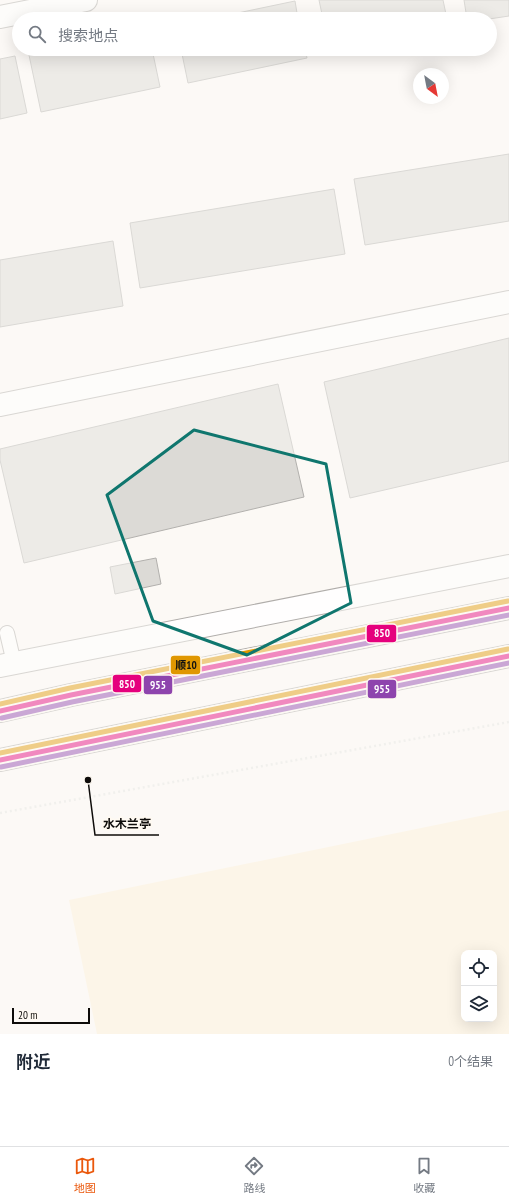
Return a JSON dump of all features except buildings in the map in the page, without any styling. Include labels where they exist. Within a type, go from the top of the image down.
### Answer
[{"type":"street","points":[[25,12],[86,0]]},
{"type":"street","points":[[0,17],[12,15]]},
{"type":"street","points":[[0,405],[509,302]]},
{"type":"street","points":[[7,665],[509,566]]},
{"type":"street","points":[[0,711],[509,608]]},
{"type":"street","points":[[0,760],[509,656]]},
{"type":"lane","points":[[7,633],[7,665]]},
{"type":"path","points":[[0,813],[509,722]]},
{"type":"highlighted area","points":[[194,430],[326,464],[351,603],[247,655],[153,621],[107,495]]},
{"type":"shaded area","points":[[509,810],[509,1034],[97,1034],[69,900]]},
{"type":"transit line","name":"顺10","points":[[0,704],[70,688],[508,601]]},
{"type":"transit line","name":"850","points":[[0,711],[71,695],[509,608]]},
{"type":"transit line","name":"955","points":[[2,718],[72,702],[509,615]]},
{"type":"transit line","name":"顺10","points":[[0,753],[508,649]]},
{"type":"transit line","name":"850","points":[[0,760],[509,656]]},
{"type":"transit line","name":"955","points":[[1,767],[509,663]]},
{"type":"place","name":"水木兰亭","points":[[88,780]]}]
